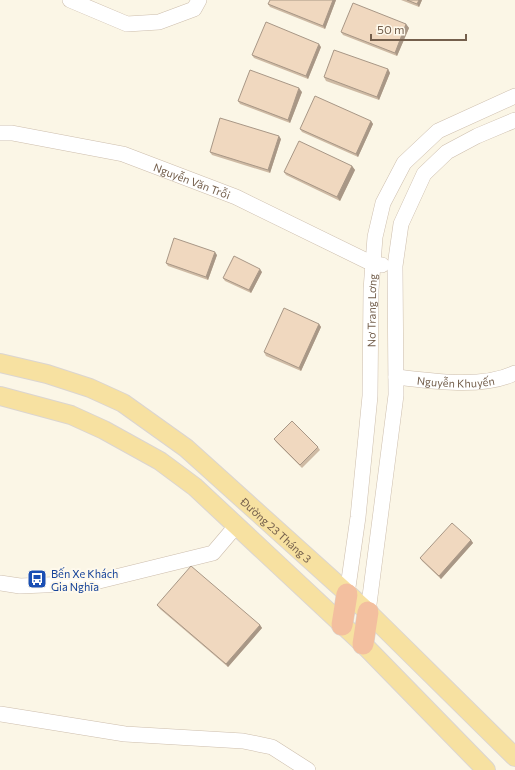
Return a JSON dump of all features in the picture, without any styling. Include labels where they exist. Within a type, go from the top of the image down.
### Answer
[{"type":"highway","points":[[342,625],[347,594]]},
{"type":"highway","points":[[363,644],[368,612]]},
{"type":"main road","name":"Đường 23 Tháng 3","points":[[0,363],[47,374],[90,388],[123,403],[191,452],[368,612],[515,757]]},
{"type":"main road","points":[[0,396],[71,415],[134,446],[160,461],[195,487],[363,644],[486,770]]},
{"type":"street","points":[[70,0],[127,24],[159,22],[194,9],[199,0]]},
{"type":"street","name":"Nơ Trang Lơng","points":[[347,594],[358,517],[370,396],[371,290],[375,237],[383,203],[404,163],[438,131],[515,96]]},
{"type":"street","name":"Nơ Trang Lơng","points":[[368,612],[396,395],[395,266],[401,224],[424,174],[447,152],[477,136],[515,120]]},
{"type":"street","name":"Nguyễn Văn Trỗi","points":[[0,133],[12,133],[123,154],[236,197],[373,264]]},
{"type":"street","points":[[373,264],[395,266]]},
{"type":"street","name":"Nguyễn Khuyến","points":[[396,377],[438,382],[485,381],[506,377],[515,373]]},
{"type":"street","points":[[0,583],[20,586],[91,583],[213,552],[236,526]]},
{"type":"street","points":[[0,714],[125,734],[243,741],[272,747],[308,770]]},
{"type":"building","points":[[270,0],[333,0],[323,26],[268,4]]},
{"type":"building","points":[[407,0],[419,0],[417,4]]},
{"type":"building","points":[[353,3],[406,24],[395,53],[341,32]]},
{"type":"building","points":[[266,22],[319,44],[306,76],[252,55]]},
{"type":"building","points":[[334,50],[388,69],[377,97],[324,77]]},
{"type":"building","points":[[250,70],[299,88],[288,120],[238,101]]},
{"type":"building","points":[[315,96],[371,121],[356,154],[300,129]]},
{"type":"building","points":[[220,118],[279,136],[268,170],[210,152]]},
{"type":"building","points":[[299,141],[352,166],[337,197],[284,172]]},
{"type":"building","points":[[174,238],[215,252],[206,277],[166,263]]},
{"type":"building","points":[[234,256],[260,269],[249,290],[223,278]]},
{"type":"building","points":[[284,308],[319,324],[299,368],[264,352]]},
{"type":"building","points":[[292,421],[318,447],[300,465],[274,439]]},
{"type":"building","points":[[452,523],[471,540],[439,576],[420,558]]},
{"type":"building","points":[[191,566],[260,625],[226,664],[157,605]]},
{"type":"place","name":"Bến Xe Khách Gia Nghĩa","points":[[37,579]]}]
